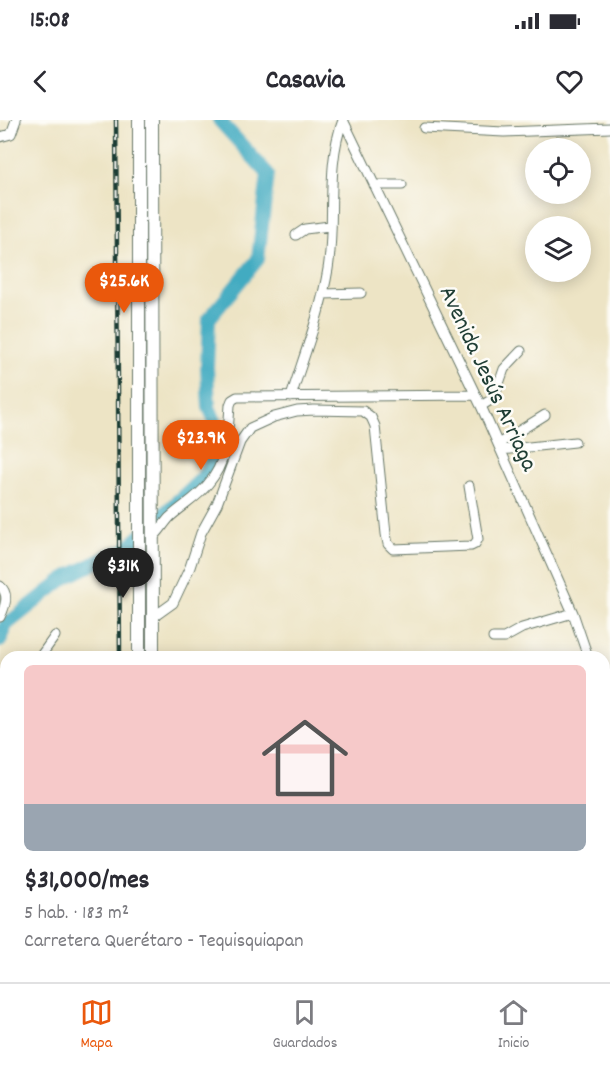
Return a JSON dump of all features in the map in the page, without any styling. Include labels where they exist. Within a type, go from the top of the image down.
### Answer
[{"type":"main road","points":[[139,120],[139,651]]},
{"type":"main road","points":[[152,120],[153,651]]},
{"type":"street","points":[[0,137],[11,134],[16,120]]},
{"type":"street","points":[[291,397],[323,294],[328,268],[335,140],[343,120]]},
{"type":"street","name":"Avenida Jesús Arriaga","points":[[343,120],[476,395],[573,613],[586,651]]},
{"type":"street","points":[[424,128],[504,132],[610,128]]},
{"type":"street","points":[[374,185],[402,184]]},
{"type":"street","points":[[296,235],[305,229],[330,226]]},
{"type":"street","points":[[323,294],[361,293]]},
{"type":"street","points":[[481,406],[494,398],[504,369],[521,351]]},
{"type":"street","points":[[152,537],[161,531],[167,520],[208,485],[217,471],[224,457],[227,443],[232,400],[237,397],[476,395]]},
{"type":"street","points":[[152,618],[173,603],[190,567],[201,532],[217,504],[240,441],[250,428],[258,423],[297,411],[314,410],[363,411],[370,417],[375,426],[386,534],[388,544],[393,549],[475,544],[477,539],[469,486]]},
{"type":"street","points":[[499,447],[545,415]]},
{"type":"street","points":[[499,447],[575,442]]},
{"type":"street","points":[[0,586],[6,594],[6,602],[0,616]]},
{"type":"street","points":[[493,638],[504,638],[522,627],[573,613]]},
{"type":"street","points":[[44,651],[55,636]]},
{"type":"waterway","points":[[0,641],[6,625],[65,578],[124,551],[201,479],[216,456],[218,428],[209,407],[207,367],[209,319],[258,259],[268,174],[219,120]]},
{"type":"railway","points":[[116,120],[120,651]]}]
